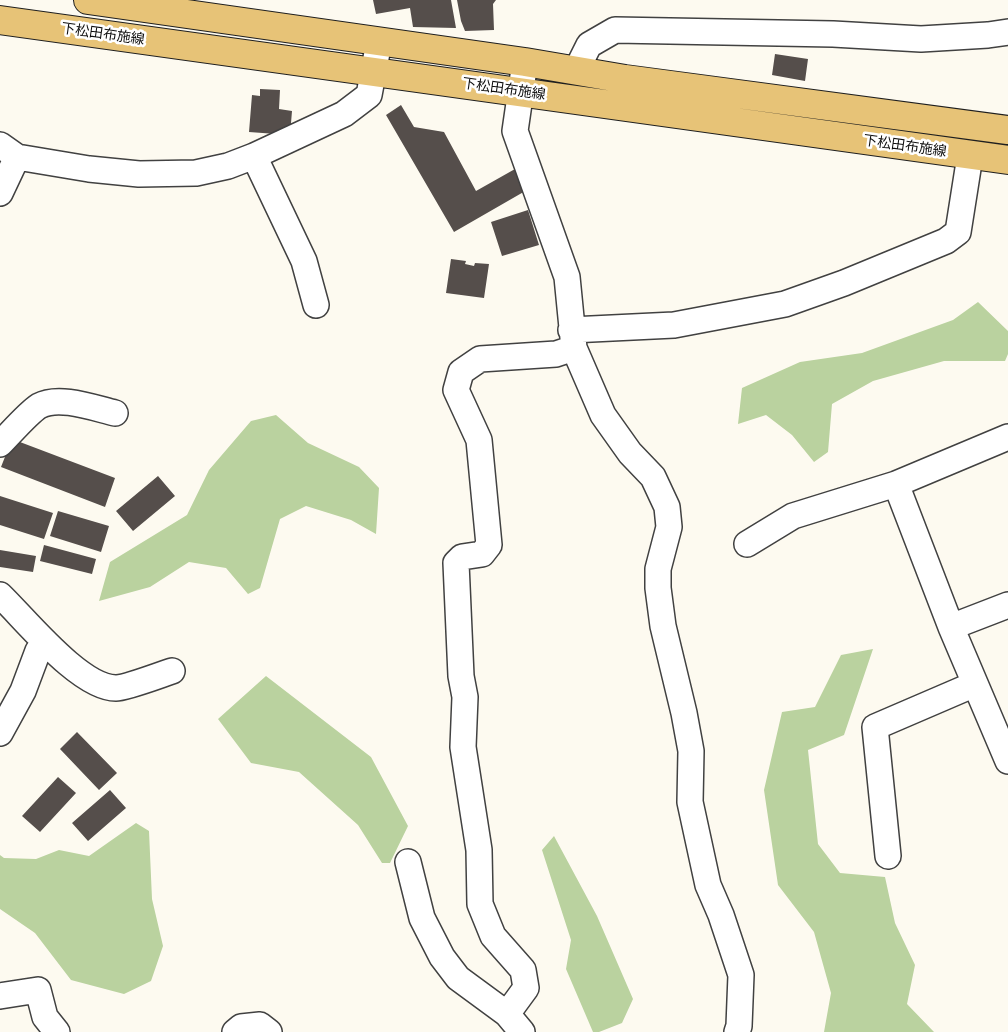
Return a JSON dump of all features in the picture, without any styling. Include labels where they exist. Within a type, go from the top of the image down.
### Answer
[{"type":"main road","name":"下松田布施線","points":[[88,0],[525,62],[625,79],[1008,130]]},
{"type":"main road","name":"下松田布施線","points":[[0,20],[1008,160]]},
{"type":"street","points":[[576,71],[589,45],[615,30],[833,34],[921,39],[1008,32]]},
{"type":"street","points":[[0,193],[9,151],[89,169],[140,174],[196,173],[228,166],[254,156],[344,114],[369,95],[379,42]]},
{"type":"street","points":[[525,62],[515,131],[567,277],[573,339],[603,416],[630,453],[654,477],[667,507],[669,527],[658,569],[663,626],[688,732],[691,752],[690,802],[708,885],[742,975],[737,1032]]},
{"type":"street","points":[[254,156],[304,261],[316,305]]},
{"type":"street","points":[[408,862],[422,918],[442,957],[458,978],[514,1023],[526,988],[522,970],[493,936],[480,904],[479,850],[463,747],[465,697],[461,676],[456,563],[462,557],[482,554],[489,545],[479,440],[456,390],[461,372],[480,359],[556,354],[573,339],[674,325],[785,304],[844,283],[946,241],[958,232],[970,156]]},
{"type":"street","points":[[0,444],[38,407],[51,402],[78,404],[115,413]]},
{"type":"street","points":[[747,544],[793,516],[896,484],[1008,438]]},
{"type":"street","points":[[896,484],[951,627],[1008,761]]},
{"type":"street","points":[[0,596],[44,642],[96,683],[117,688],[172,671]]},
{"type":"street","points":[[951,627],[1008,604]]},
{"type":"street","points":[[0,733],[23,691],[38,651],[44,642]]},
{"type":"street","points":[[888,856],[875,726],[975,684]]},
{"type":"street","points":[[0,996],[38,990],[44,1017],[57,1032]]},
{"type":"street","points":[[234,1032],[241,1027],[260,1025],[269,1032]]},
{"type":"green space","points":[[978,302],[1008,331],[1008,354],[1005,361],[944,361],[873,381],[832,404],[828,452],[814,462],[792,435],[766,415],[738,424],[742,388],[800,362],[862,353],[953,320]]},
{"type":"green space","points":[[276,415],[308,443],[359,467],[379,488],[376,534],[351,520],[306,506],[280,519],[260,588],[248,594],[226,568],[189,562],[150,587],[99,601],[110,562],[187,515],[209,470],[251,421]]},
{"type":"green space","points":[[873,649],[844,735],[808,750],[818,844],[840,873],[885,877],[895,923],[915,965],[907,1004],[934,1032],[824,1032],[831,993],[814,932],[778,885],[764,790],[782,712],[815,707],[841,655]]},
{"type":"green space","points":[[266,676],[371,757],[408,826],[390,863],[382,863],[358,825],[299,772],[251,763],[218,719]]},
{"type":"green space","points":[[136,823],[149,831],[152,899],[163,946],[151,981],[124,994],[71,980],[35,933],[0,909],[0,855],[4,858],[36,859],[59,850],[89,856]]},
{"type":"green space","points":[[554,836],[597,916],[633,999],[622,1023],[599,1032],[593,1032],[566,969],[571,940],[542,850]]},
{"type":"building","points":[[373,0],[451,0],[456,28],[413,27],[410,8],[376,14]]},
{"type":"building","points":[[457,0],[496,0],[493,4],[494,30],[465,31]]},
{"type":"building","points":[[775,54],[808,59],[805,81],[772,75]]},
{"type":"building","points":[[260,89],[280,90],[279,109],[292,111],[290,135],[249,132],[252,95],[260,96]]},
{"type":"building","points":[[401,105],[414,127],[444,132],[476,191],[515,169],[527,190],[454,232],[386,115]]},
{"type":"building","points":[[528,210],[539,245],[502,256],[491,222]]},
{"type":"building","points":[[451,259],[466,261],[465,264],[474,266],[475,263],[489,264],[484,298],[446,293]]},
{"type":"building","points":[[12,439],[115,478],[105,507],[1,467]]},
{"type":"building","points":[[158,476],[175,496],[133,531],[116,511]]},
{"type":"building","points":[[0,496],[53,513],[44,539],[0,525]]},
{"type":"building","points":[[58,511],[109,526],[101,552],[50,536]]},
{"type":"building","points":[[44,545],[96,559],[92,574],[40,561]]},
{"type":"building","points":[[0,550],[36,556],[33,572],[0,567]]},
{"type":"building","points":[[77,732],[117,773],[99,790],[60,749]]},
{"type":"building","points":[[58,777],[76,793],[40,832],[22,816]]},
{"type":"building","points":[[110,790],[126,808],[88,841],[72,823]]}]
